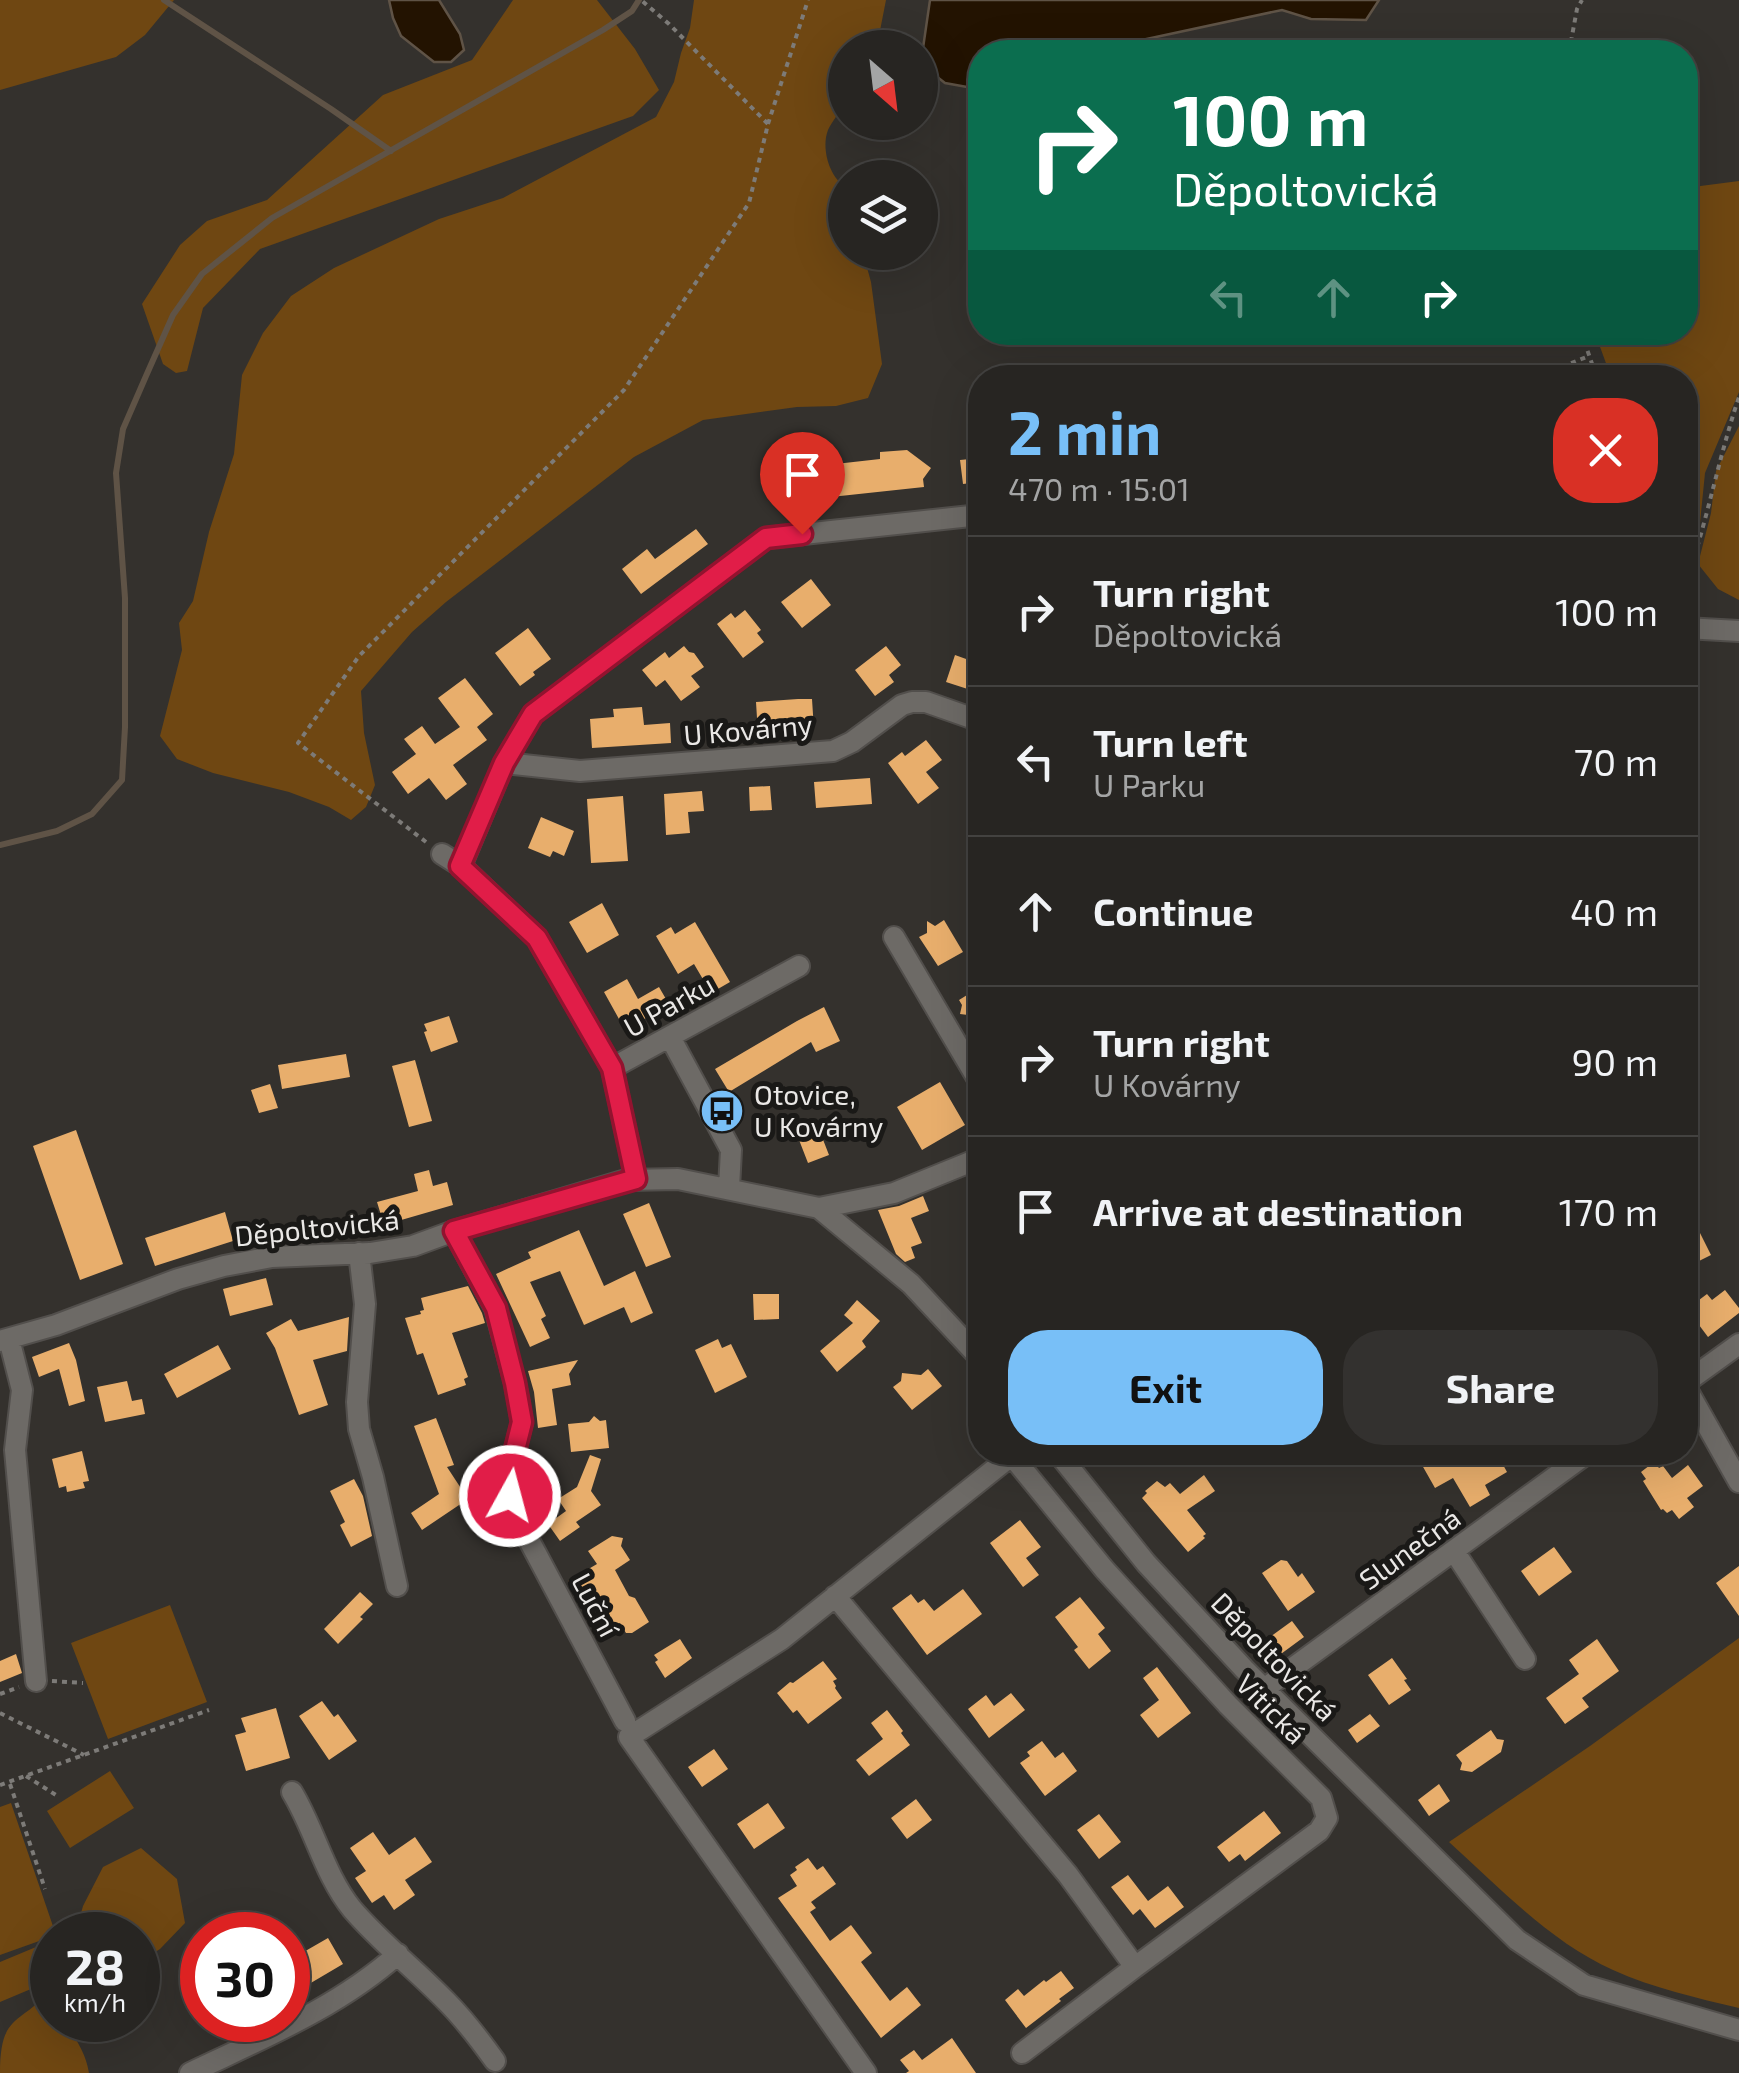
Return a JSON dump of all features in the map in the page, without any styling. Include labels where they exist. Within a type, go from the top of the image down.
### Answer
[{"type":"street","points":[[460,866],[504,763],[533,714],[766,538],[968,517]]},
{"type":"street","points":[[1698,628],[1739,630]]},
{"type":"street","name":"U Kovárny","points":[[504,763],[580,772],[833,750],[852,742],[902,705],[912,702],[926,702],[968,717]]},
{"type":"street","points":[[442,854],[537,938],[612,1068]]},
{"type":"street","points":[[894,937],[968,1063]]},
{"type":"street","name":"U Parku","points":[[636,1179],[612,1068],[800,966]]},
{"type":"street","points":[[670,1036],[730,1150],[730,1188]]},
{"type":"street","name":"Děpoltovická","points":[[4,1340],[224,1266],[413,1246],[636,1179],[678,1179],[819,1208],[894,1193],[968,1163]]},
{"type":"street","name":"Děpoltovická","points":[[819,1208],[910,1284],[968,1345]]},
{"type":"street","name":"Luční","points":[[454,1231],[496,1308],[515,1383],[522,1422],[510,1470],[510,1496],[522,1527],[625,1721]]},
{"type":"street","points":[[358,1253],[365,1304],[357,1402],[359,1429],[374,1476],[396,1586]]},
{"type":"street","points":[[4,1340],[22,1390],[15,1450],[36,1680]]},
{"type":"street","points":[[1698,1374],[1739,1344]]},
{"type":"street","points":[[1698,1408],[1739,1482]]},
{"type":"street","name":"Vitická","points":[[866,2073],[630,1737],[782,1639],[1000,1465]]},
{"type":"street","name":"Vitická","points":[[1022,2053],[1319,1831],[1327,1818],[1321,1798],[1228,1705],[1104,1569],[1023,1465]]},
{"type":"street","name":"Děpoltovická","points":[[1068,1465],[1146,1563],[1264,1689],[1517,1940],[1584,1985],[1739,2030]]},
{"type":"street","name":"Slunečná","points":[[1264,1689],[1566,1465]]},
{"type":"street","points":[[1454,1551],[1525,1659]]},
{"type":"street","points":[[835,1596],[1068,1875],[1135,1966]]},
{"type":"street","points":[[292,1792],[332,1880],[353,1910],[449,2004],[496,2061]]},
{"type":"street","points":[[190,2073],[308,2016],[372,1978],[398,1954]]},
{"type":"path","points":[[641,0],[768,124]]},
{"type":"path","points":[[442,854],[298,743],[358,656],[624,390],[749,203],[768,124],[808,0]]},
{"type":"path","points":[[1571,40],[1582,0]]},
{"type":"path","points":[[1585,345],[1592,365]]},
{"type":"path","points":[[1566,365],[1589,356]]},
{"type":"path","points":[[1698,548],[1739,397]]},
{"type":"path","points":[[0,1785],[209,1710]]},
{"type":"path","points":[[0,1714],[84,1755]]},
{"type":"path","points":[[26,1776],[58,1797]]},
{"type":"path","points":[[10,1782],[45,1888]]},
{"type":"shaded area","points":[[0,0],[174,0],[145,35],[116,57],[0,90]]},
{"type":"shaded area","points":[[389,0],[439,0],[460,34],[464,50],[451,62],[434,62],[401,36]]},
{"type":"shaded area","points":[[513,0],[597,0],[635,49],[659,90],[633,116],[260,249],[203,308],[187,371],[176,373],[163,364],[142,304],[180,245],[207,221],[267,200],[383,95],[472,60]]},
{"type":"shaded area","points":[[694,0],[886,0],[880,30],[828,30],[828,270],[868,270],[882,364],[868,398],[836,406],[797,407],[703,420],[634,457],[446,602],[412,632],[361,691],[364,733],[375,785],[366,807],[351,820],[289,792],[213,773],[177,759],[160,736],[182,650],[179,623],[193,601],[209,532],[234,454],[242,375],[263,333],[291,296],[334,268],[439,219],[503,198],[656,117],[674,82]]},
{"type":"shaded area","points":[[930,0],[1379,0],[1366,20],[1311,19],[1282,10],[1142,40],[968,40],[968,87],[945,83],[938,78],[938,30],[926,30]]},
{"type":"shaded area","points":[[1739,181],[1739,392],[1705,473],[1698,531],[1698,365],[1607,365],[1599,345],[1698,345],[1698,186]]},
{"type":"shaded area","points":[[1739,426],[1739,600],[1718,589],[1698,564],[1711,513],[1716,471]]},
{"type":"shaded area","points":[[170,1605],[207,1702],[108,1739],[71,1643]]},
{"type":"shaded area","points":[[1739,1638],[1739,2008],[1644,1982],[1590,1958],[1526,1913],[1449,1842]]},
{"type":"shaded area","points":[[110,1771],[134,1808],[70,1848],[47,1811]]},
{"type":"shaded area","points":[[11,1803],[48,1912],[30,1912],[30,1944],[0,1955],[0,1807]]},
{"type":"shaded area","points":[[141,1848],[177,1879],[183,1912],[180,1928],[160,1949],[160,1912],[81,1912],[103,1867]]},
{"type":"shaded area","points":[[30,1950],[30,1989],[0,2002],[0,1962]]},
{"type":"shaded area","points":[[30,2009],[30,2042],[77,2042],[89,2073],[0,2073],[3,2040],[14,2022]]},
{"type":"building","points":[[907,450],[931,468],[923,479],[924,487],[803,500],[800,468],[880,459],[880,452]]},
{"type":"building","points":[[968,459],[968,483],[963,484],[960,460]]},
{"type":"building","points":[[696,529],[708,544],[641,594],[622,569],[647,549],[655,559]]},
{"type":"building","points":[[811,579],[831,605],[802,628],[781,602]]},
{"type":"building","points":[[745,610],[761,630],[757,633],[764,642],[743,658],[717,624],[731,613],[735,618]]},
{"type":"building","points":[[528,628],[551,659],[520,686],[495,653]]},
{"type":"building","points":[[684,646],[704,667],[691,676],[700,687],[681,701],[665,680],[656,687],[642,670],[665,652],[669,658]]},
{"type":"building","points":[[886,646],[901,665],[889,675],[894,682],[875,696],[855,670]]},
{"type":"building","points":[[955,655],[968,660],[968,689],[946,682]]},
{"type":"building","points":[[465,678],[493,714],[477,727],[487,740],[453,765],[467,784],[446,800],[429,778],[408,794],[392,772],[416,754],[404,739],[422,726],[435,744],[460,727],[438,698]]},
{"type":"building","points":[[812,699],[814,730],[758,734],[756,702]]},
{"type":"building","points":[[642,707],[644,725],[670,723],[671,743],[592,748],[590,719],[614,717],[613,709]]},
{"type":"building","points":[[926,740],[942,760],[926,772],[939,788],[918,804],[888,763]]},
{"type":"building","points":[[870,778],[872,804],[816,808],[814,782]]},
{"type":"building","points":[[770,786],[772,810],[750,811],[749,787]]},
{"type":"building","points":[[702,791],[704,811],[688,812],[690,833],[666,835],[664,794]]},
{"type":"building","points":[[623,796],[628,861],[591,863],[587,799]]},
{"type":"building","points":[[541,817],[574,831],[564,856],[553,851],[550,857],[528,848]]},
{"type":"building","points":[[602,903],[619,935],[587,953],[569,922]]},
{"type":"building","points":[[944,920],[963,952],[938,966],[919,937],[927,933],[927,921],[935,926]]},
{"type":"building","points":[[695,922],[730,982],[711,993],[694,964],[678,974],[656,936],[671,927],[675,934]]},
{"type":"building","points":[[627,979],[638,999],[659,987],[670,1006],[632,1025],[627,1014],[619,1019],[604,992]]},
{"type":"building","points":[[968,994],[968,1015],[960,1014],[959,1000]]},
{"type":"building","points":[[824,1007],[840,1041],[816,1052],[811,1042],[729,1092],[715,1069]]},
{"type":"building","points":[[449,1016],[458,1042],[431,1052],[424,1024]]},
{"type":"building","points":[[346,1054],[350,1077],[282,1089],[278,1065]]},
{"type":"building","points":[[415,1060],[432,1121],[409,1127],[392,1066]]},
{"type":"building","points":[[940,1082],[965,1125],[922,1150],[897,1107]]},
{"type":"building","points":[[270,1084],[278,1108],[259,1113],[251,1090]]},
{"type":"building","points":[[815,1119],[829,1155],[808,1163],[794,1127]]},
{"type":"building","points":[[76,1130],[123,1264],[80,1280],[33,1146]]},
{"type":"building","points":[[429,1170],[433,1186],[447,1182],[453,1205],[384,1225],[377,1202],[418,1191],[414,1174]]},
{"type":"building","points":[[923,1196],[929,1211],[911,1218],[922,1243],[911,1247],[915,1258],[905,1262],[896,1254],[878,1210]]},
{"type":"building","points":[[649,1203],[671,1257],[646,1267],[623,1214]]},
{"type":"building","points":[[225,1212],[233,1241],[155,1266],[145,1238]]},
{"type":"building","points":[[579,1230],[604,1286],[635,1271],[653,1313],[631,1323],[624,1307],[584,1325],[560,1271],[530,1282],[546,1316],[541,1319],[550,1338],[530,1347],[496,1274],[531,1258],[528,1252]]},
{"type":"building","points":[[1698,1232],[1711,1255],[1698,1262]]},
{"type":"building","points":[[266,1278],[273,1305],[230,1316],[223,1289]]},
{"type":"building","points":[[468,1286],[485,1323],[452,1333],[468,1377],[464,1379],[466,1385],[438,1395],[423,1353],[417,1355],[405,1318],[421,1314],[421,1298]]},
{"type":"building","points":[[1725,1290],[1739,1313],[1708,1337],[1698,1324],[1698,1301],[1707,1294],[1712,1300]]},
{"type":"building","points":[[753,1294],[779,1294],[779,1319],[754,1320]]},
{"type":"building","points":[[857,1300],[880,1321],[862,1341],[866,1347],[837,1372],[820,1351],[853,1323],[844,1315]]},
{"type":"building","points":[[349,1317],[347,1351],[313,1360],[328,1405],[299,1415],[266,1333],[291,1319],[298,1331]]},
{"type":"building","points":[[718,1339],[722,1348],[731,1344],[747,1377],[715,1393],[695,1350]]},
{"type":"building","points":[[69,1343],[85,1401],[69,1406],[59,1369],[39,1377],[32,1357]]},
{"type":"building","points":[[218,1345],[231,1369],[177,1398],[164,1374]]},
{"type":"building","points":[[578,1360],[569,1374],[571,1385],[552,1389],[557,1425],[538,1428],[528,1371]]},
{"type":"building","points":[[928,1369],[942,1386],[912,1410],[893,1387],[901,1381],[902,1373],[921,1375]]},
{"type":"building","points":[[127,1381],[132,1401],[142,1399],[145,1414],[105,1422],[97,1387]]},
{"type":"building","points":[[594,1416],[606,1420],[609,1448],[571,1452],[568,1424],[589,1422]]},
{"type":"building","points":[[436,1418],[454,1465],[447,1467],[468,1499],[422,1530],[411,1513],[439,1494],[414,1426]]},
{"type":"building","points":[[82,1451],[89,1481],[83,1482],[85,1488],[67,1492],[66,1486],[59,1488],[52,1459]]},
{"type":"building","points":[[590,1455],[601,1459],[591,1491],[601,1505],[576,1522],[580,1527],[560,1541],[548,1524],[566,1511],[558,1499],[577,1487]]},
{"type":"building","points":[[1422,1465],[1503,1465],[1507,1472],[1485,1485],[1490,1495],[1470,1507],[1453,1478],[1435,1488]]},
{"type":"building","points":[[1650,1465],[1663,1466],[1672,1478],[1688,1465],[1703,1486],[1687,1498],[1694,1507],[1679,1519],[1672,1510],[1661,1510],[1641,1472]]},
{"type":"building","points":[[1204,1475],[1215,1491],[1187,1510],[1206,1534],[1188,1552],[1142,1498],[1157,1481],[1165,1487],[1170,1483],[1180,1494]]},
{"type":"building","points":[[354,1479],[363,1496],[372,1536],[351,1547],[340,1525],[345,1522],[330,1491]]},
{"type":"building","points":[[1020,1520],[1041,1547],[1026,1558],[1039,1575],[1023,1587],[990,1543]]},
{"type":"building","points":[[612,1536],[623,1538],[621,1546],[630,1560],[615,1570],[649,1622],[632,1633],[626,1633],[620,1623],[602,1634],[607,1616],[590,1590],[579,1597],[568,1581],[597,1564],[588,1551]]},
{"type":"building","points":[[1554,1547],[1572,1572],[1539,1596],[1521,1571]]},
{"type":"building","points":[[1281,1560],[1287,1561],[1298,1577],[1302,1573],[1315,1592],[1288,1611],[1262,1573]]},
{"type":"building","points":[[1739,1566],[1739,1616],[1716,1583]]},
{"type":"building","points":[[963,1589],[982,1614],[927,1655],[892,1608],[911,1594],[918,1603],[924,1599],[934,1611]]},
{"type":"building","points":[[360,1592],[373,1604],[338,1644],[324,1629]]},
{"type":"building","points":[[1080,1597],[1105,1628],[1098,1634],[1111,1651],[1089,1669],[1055,1617]]},
{"type":"building","points":[[1292,1621],[1304,1637],[1270,1662],[1259,1645]]},
{"type":"building","points":[[680,1639],[692,1658],[665,1678],[654,1655]]},
{"type":"building","points":[[1597,1639],[1619,1671],[1582,1698],[1589,1707],[1565,1724],[1546,1698],[1579,1674],[1569,1660]]},
{"type":"building","points":[[16,1654],[22,1673],[0,1682],[0,1661]]},
{"type":"building","points":[[1392,1658],[1411,1690],[1389,1705],[1368,1675]]},
{"type":"building","points":[[823,1661],[837,1679],[833,1681],[842,1698],[808,1724],[777,1693]]},
{"type":"building","points":[[1157,1667],[1191,1713],[1158,1738],[1140,1715],[1159,1700],[1143,1678]]},
{"type":"building","points":[[1011,1693],[1025,1710],[989,1738],[968,1709],[986,1695],[994,1706]]},
{"type":"building","points":[[322,1701],[334,1717],[338,1714],[357,1741],[329,1760],[299,1716]]},
{"type":"building","points":[[276,1708],[290,1758],[246,1771],[235,1735],[246,1732],[241,1718]]},
{"type":"building","points":[[887,1710],[910,1745],[869,1776],[856,1760],[883,1739],[871,1723]]},
{"type":"building","points":[[1370,1714],[1380,1726],[1357,1743],[1348,1730]]},
{"type":"building","points":[[1491,1730],[1497,1739],[1504,1740],[1501,1752],[1472,1772],[1460,1770],[1462,1763],[1456,1755]]},
{"type":"building","points":[[1042,1741],[1055,1758],[1063,1752],[1077,1771],[1045,1796],[1020,1763]]},
{"type":"building","points":[[714,1749],[728,1769],[702,1787],[688,1767]]},
{"type":"building","points":[[1439,1784],[1450,1801],[1429,1816],[1418,1800]]},
{"type":"building","points":[[916,1799],[932,1820],[907,1839],[891,1818]]},
{"type":"building","points":[[768,1803],[785,1828],[754,1849],[737,1824]]},
{"type":"building","points":[[1264,1811],[1281,1833],[1245,1861],[1240,1854],[1229,1862],[1217,1847]]},
{"type":"building","points":[[1099,1814],[1121,1842],[1099,1859],[1077,1830]]},
{"type":"building","points":[[373,1832],[389,1855],[415,1837],[432,1862],[405,1880],[415,1895],[394,1910],[384,1895],[372,1903],[355,1878],[366,1871],[350,1848]]},
{"type":"building","points":[[808,1858],[817,1870],[823,1866],[836,1884],[811,1902],[816,1908],[810,1912],[830,1941],[851,1925],[872,1953],[861,1962],[890,2001],[907,1987],[921,2005],[881,2038],[778,1898],[797,1886],[790,1875]]},
{"type":"building","points":[[1128,1875],[1148,1901],[1168,1886],[1184,1907],[1155,1928],[1140,1909],[1133,1915],[1111,1887]]},
{"type":"building","points":[[328,1938],[343,1964],[310,1983],[310,1948]]},
{"type":"building","points":[[1061,1971],[1074,1988],[1026,2028],[1005,2000],[1018,1989],[1024,1996]]},
{"type":"building","points":[[952,2038],[976,2073],[906,2073],[909,2071],[900,2060],[914,2050],[922,2060]]},
{"type":"waterway","points":[[164,0],[391,151]]},
{"type":"waterway","points":[[0,845],[57,831],[92,814],[122,780],[125,598],[116,473],[123,429],[173,315],[202,274],[272,218],[603,30],[632,11],[639,0]]},
{"type":"place","name":"Otovice, U Kovárny","points":[[722,1111]]},
{"type":"route","points":[[510,1496],[510,1470],[522,1422],[515,1383],[496,1308],[454,1231],[636,1179],[612,1068],[537,938],[460,866],[504,763],[533,714],[766,538],[802,534]]}]
